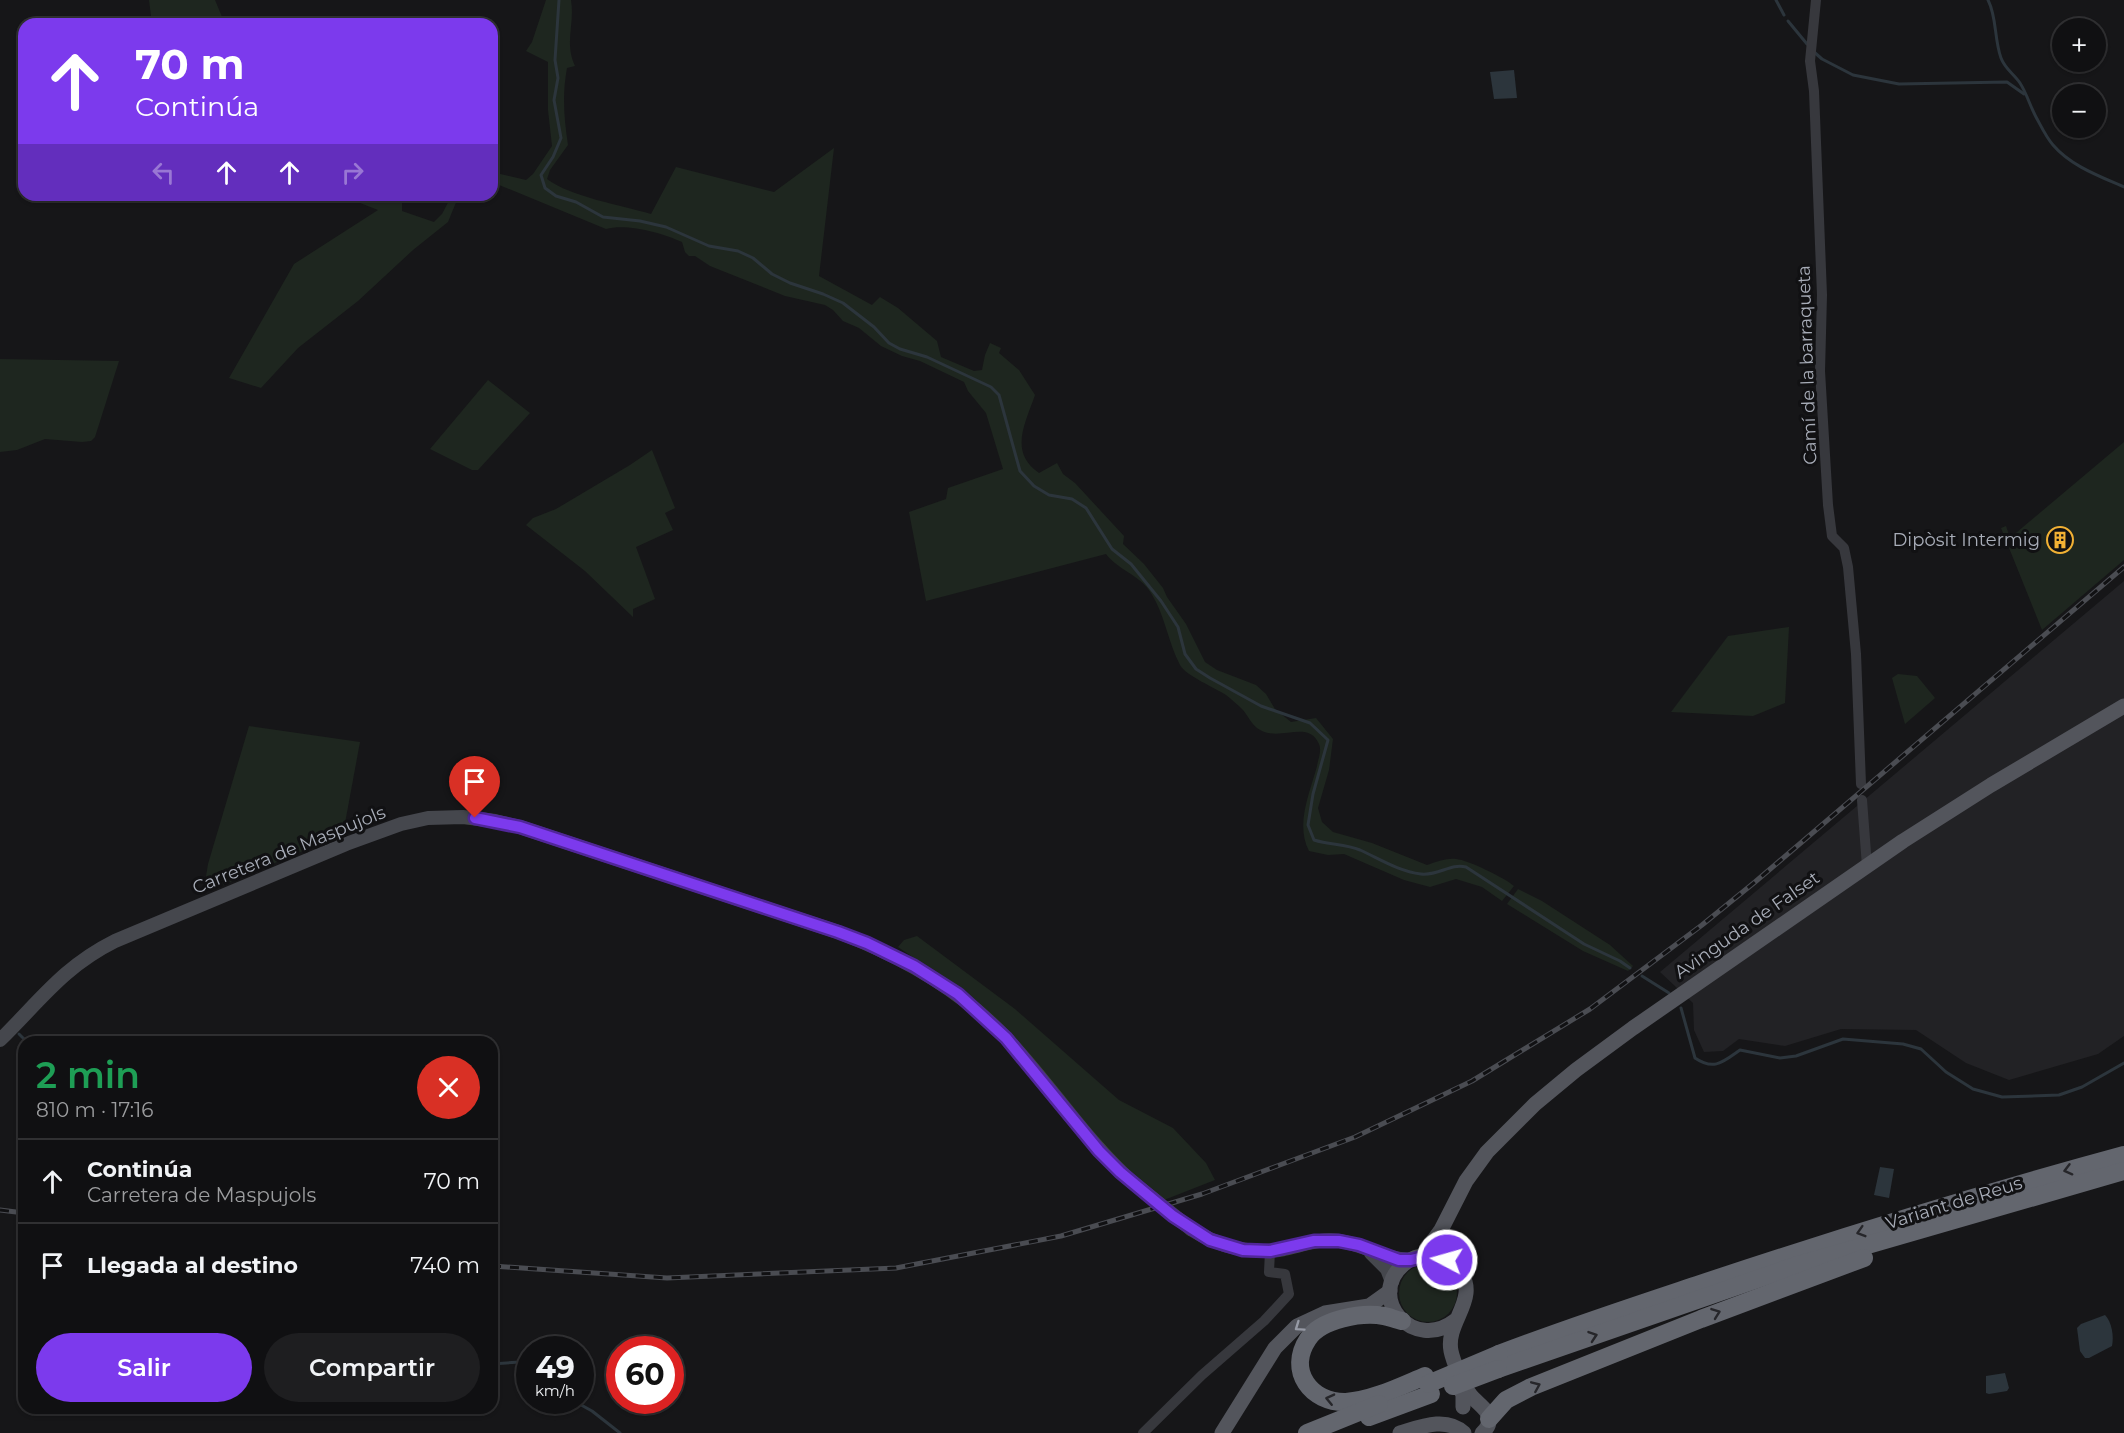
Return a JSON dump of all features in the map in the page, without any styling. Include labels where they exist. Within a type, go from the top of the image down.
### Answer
[{"type":"highway","name":"Variant de Reus","points":[[1790,1261],[2006,1187],[2124,1155]]},
{"type":"highway","name":"Variant de Reus","points":[[1790,1261],[1954,1221],[2124,1171]]},
{"type":"highway","points":[[1478,1416],[1531,1387],[1701,1319],[1898,1245],[1954,1221]]},
{"type":"highway","points":[[1499,1362],[1531,1342],[1790,1261]]},
{"type":"highway","points":[[1307,1433],[1428,1385],[1790,1261]]},
{"type":"highway","points":[[1402,1321],[1384,1316],[1368,1316],[1339,1320],[1320,1327],[1308,1339],[1301,1357],[1300,1366],[1306,1385],[1320,1397],[1345,1402],[1428,1385]]},
{"type":"highway","points":[[1328,1433],[1428,1385]]},
{"type":"main road","name":"Avinguda de Falset","points":[[1417,1258],[1442,1230],[1466,1181],[1487,1152],[1535,1104],[1633,1028],[1866,866],[1981,791],[2124,706]]},
{"type":"main road","points":[[1442,1230],[1447,1260]]},
{"type":"main road","points":[[1222,1433],[1275,1348],[1286,1336],[1311,1318],[1334,1311],[1369,1306],[1391,1287],[1399,1270],[1417,1258],[1431,1255],[1447,1260],[1461,1274],[1466,1289],[1464,1306],[1451,1332],[1451,1351],[1478,1416]]},
{"type":"main road","points":[[1391,1287],[1392,1306],[1402,1321],[1412,1328],[1426,1332],[1439,1330],[1456,1320]]},
{"type":"main road","points":[[1426,1332],[1445,1350],[1463,1395],[1478,1416]]},
{"type":"main road","points":[[1462,1431],[1457,1420],[1478,1416]]},
{"type":"main road","points":[[1400,1433],[1430,1424],[1452,1425],[1462,1431]]},
{"type":"street","name":"Camí de la barraqueta","points":[[1816,0],[1810,61],[1815,119],[1822,295],[1820,371],[1832,536],[1844,548],[1848,567],[1856,654],[1861,784]]},
{"type":"street","points":[[1862,800],[1866,866]]},
{"type":"street","name":"Carretera de Maspujols","points":[[0,1040],[67,971],[90,954],[115,940],[372,833],[428,818],[475,818],[531,830],[784,914],[867,943],[914,966],[958,994],[1006,1038],[1099,1151],[1132,1182],[1191,1229],[1223,1245],[1243,1250],[1270,1251],[1321,1240],[1339,1241],[1359,1245],[1399,1260],[1417,1258]]},
{"type":"street","points":[[1359,1245],[1382,1262],[1387,1269],[1391,1287]]},
{"type":"street","points":[[1143,1433],[1202,1375],[1264,1321],[1289,1294],[1285,1274],[1269,1272],[1270,1251]]},
{"type":"shaded area","points":[[149,0],[215,0],[222,18],[151,18]]},
{"type":"shaded area","points":[[546,0],[571,0],[570,49],[575,66],[567,68],[564,88],[568,145],[550,170],[547,179],[583,196],[651,214],[676,167],[774,192],[834,148],[819,276],[872,305],[880,297],[898,308],[937,341],[941,357],[974,371],[982,370],[990,343],[1001,348],[999,353],[1019,370],[1035,395],[1022,436],[1024,456],[1030,465],[1039,473],[1057,463],[1063,474],[1075,483],[1124,536],[1123,544],[1144,564],[1163,588],[1186,624],[1205,662],[1217,670],[1256,685],[1266,694],[1275,709],[1291,722],[1316,718],[1333,739],[1329,770],[1318,808],[1322,822],[1333,832],[1372,843],[1427,865],[1453,859],[1477,866],[1514,886],[1502,901],[1482,887],[1456,879],[1430,887],[1404,880],[1344,854],[1328,855],[1309,851],[1303,830],[1305,808],[1317,766],[1319,744],[1308,733],[1274,734],[1257,728],[1243,710],[1226,695],[1183,669],[1151,593],[1106,554],[926,601],[909,512],[946,499],[948,488],[1003,469],[986,413],[968,391],[964,382],[881,346],[859,328],[843,321],[825,305],[785,296],[710,266],[695,256],[689,256],[682,242],[674,239],[634,228],[606,229],[498,184],[498,173],[526,180],[533,174],[552,146],[548,110],[548,62],[526,51],[532,42]]},
{"type":"shaded area","points":[[1514,70],[1517,98],[1494,99],[1490,72]]},
{"type":"shaded area","points":[[355,201],[402,201],[402,211],[434,222],[442,214],[449,201],[457,201],[448,222],[413,250],[358,301],[298,348],[261,388],[229,378],[294,264],[378,210]]},
{"type":"shaded area","points":[[0,359],[119,361],[95,437],[91,441],[82,442],[45,439],[17,450],[0,452]]},
{"type":"shaded area","points":[[488,380],[530,413],[478,470],[472,470],[430,449]]},
{"type":"shaded area","points":[[2124,442],[2124,560],[2042,630],[2001,528],[2006,526],[2010,538]]},
{"type":"shaded area","points":[[652,450],[675,508],[665,513],[673,530],[636,547],[655,599],[633,609],[633,617],[585,571],[526,525],[533,518],[556,509]]},
{"type":"shaded area","points":[[2124,581],[2124,1036],[2098,1054],[2009,1080],[1966,1063],[1916,1030],[1841,1029],[1785,1046],[1739,1039],[1723,1051],[1704,1052],[1694,1030],[1693,1003],[1660,972]]},
{"type":"shaded area","points":[[1789,627],[1785,703],[1753,716],[1671,712],[1728,636]]},
{"type":"shaded area","points":[[1898,674],[1917,676],[1935,698],[1905,724],[1892,678]]},
{"type":"shaded area","points":[[249,726],[360,742],[343,834],[209,891],[204,889],[208,864]]},
{"type":"shaded area","points":[[1518,889],[1542,901],[1610,945],[1633,966],[1628,971],[1583,951],[1507,904]]},
{"type":"shaded area","points":[[917,936],[1015,1009],[1119,1100],[1173,1128],[1206,1163],[1215,1180],[1164,1200],[1102,1145],[1003,1026],[975,1000],[898,947],[904,940]]},
{"type":"shaded area","points":[[1880,1167],[1894,1169],[1889,1198],[1874,1195]]},
{"type":"shaded area","points":[[1428,1264],[1444,1269],[1452,1277],[1457,1293],[1452,1309],[1444,1317],[1428,1322],[1412,1317],[1404,1309],[1399,1293],[1404,1277],[1412,1269]]},
{"type":"shaded area","points":[[2105,1315],[2112,1330],[2112,1346],[2085,1358],[2080,1351],[2077,1328],[2081,1324]]},
{"type":"shaded area","points":[[2005,1373],[2009,1388],[2007,1391],[1986,1393],[1986,1376]]},
{"type":"waterway","points":[[559,0],[555,60],[558,78],[554,100],[561,138],[553,157],[541,175],[545,188],[556,196],[576,202],[603,217],[640,221],[666,227],[709,246],[738,251],[753,258],[772,274],[790,283],[843,303],[874,327],[889,343],[900,349],[927,357],[991,387],[999,395],[1020,471],[1034,486],[1049,495],[1072,499],[1086,508],[1112,549],[1131,564],[1161,601],[1178,627],[1185,654],[1196,669],[1261,706],[1310,723],[1328,740],[1313,794],[1308,825],[1314,840],[1354,848],[1397,867],[1421,874],[1460,866],[1466,867],[1584,944],[1630,968]]},
{"type":"waterway","points":[[1776,0],[1784,15]]},
{"type":"waterway","points":[[1988,0],[1993,14],[2001,58],[2025,91],[2050,142],[2077,165],[2124,187]]},
{"type":"waterway","points":[[1788,21],[1807,44]]},
{"type":"waterway","points":[[1814,52],[1822,59],[1853,75],[1899,84],[2007,82],[2024,94]]},
{"type":"waterway","points":[[1642,976],[1669,993]]},
{"type":"waterway","points":[[1681,1008],[1695,1058],[1708,1064],[1723,1061],[1740,1050],[1780,1058],[1796,1056],[1843,1039],[1903,1044],[1921,1049],[1946,1072],[1973,1089],[2002,1097],[2059,1095],[2082,1087],[2124,1063]]},
{"type":"waterway","points":[[498,1364],[516,1362]]},
{"type":"waterway","points":[[594,1413],[620,1433]]},
{"type":"railway","points":[[498,1266],[667,1278],[896,1268],[1061,1236],[1202,1194],[1355,1137],[1472,1081],[1590,1009],[1755,882],[2124,567]]},
{"type":"railway","points":[[0,1210],[18,1212]]},
{"type":"place","name":"Dipòsit Intermig","points":[[2060,540]]},
{"type":"route","points":[[475,818],[520,827],[838,932],[890,953],[914,966],[958,994],[1006,1038],[1034,1069],[1099,1151],[1120,1172],[1173,1216],[1210,1240],[1243,1250],[1270,1251],[1314,1241],[1330,1240],[1350,1242],[1399,1260],[1411,1260],[1431,1255],[1447,1260]]}]
